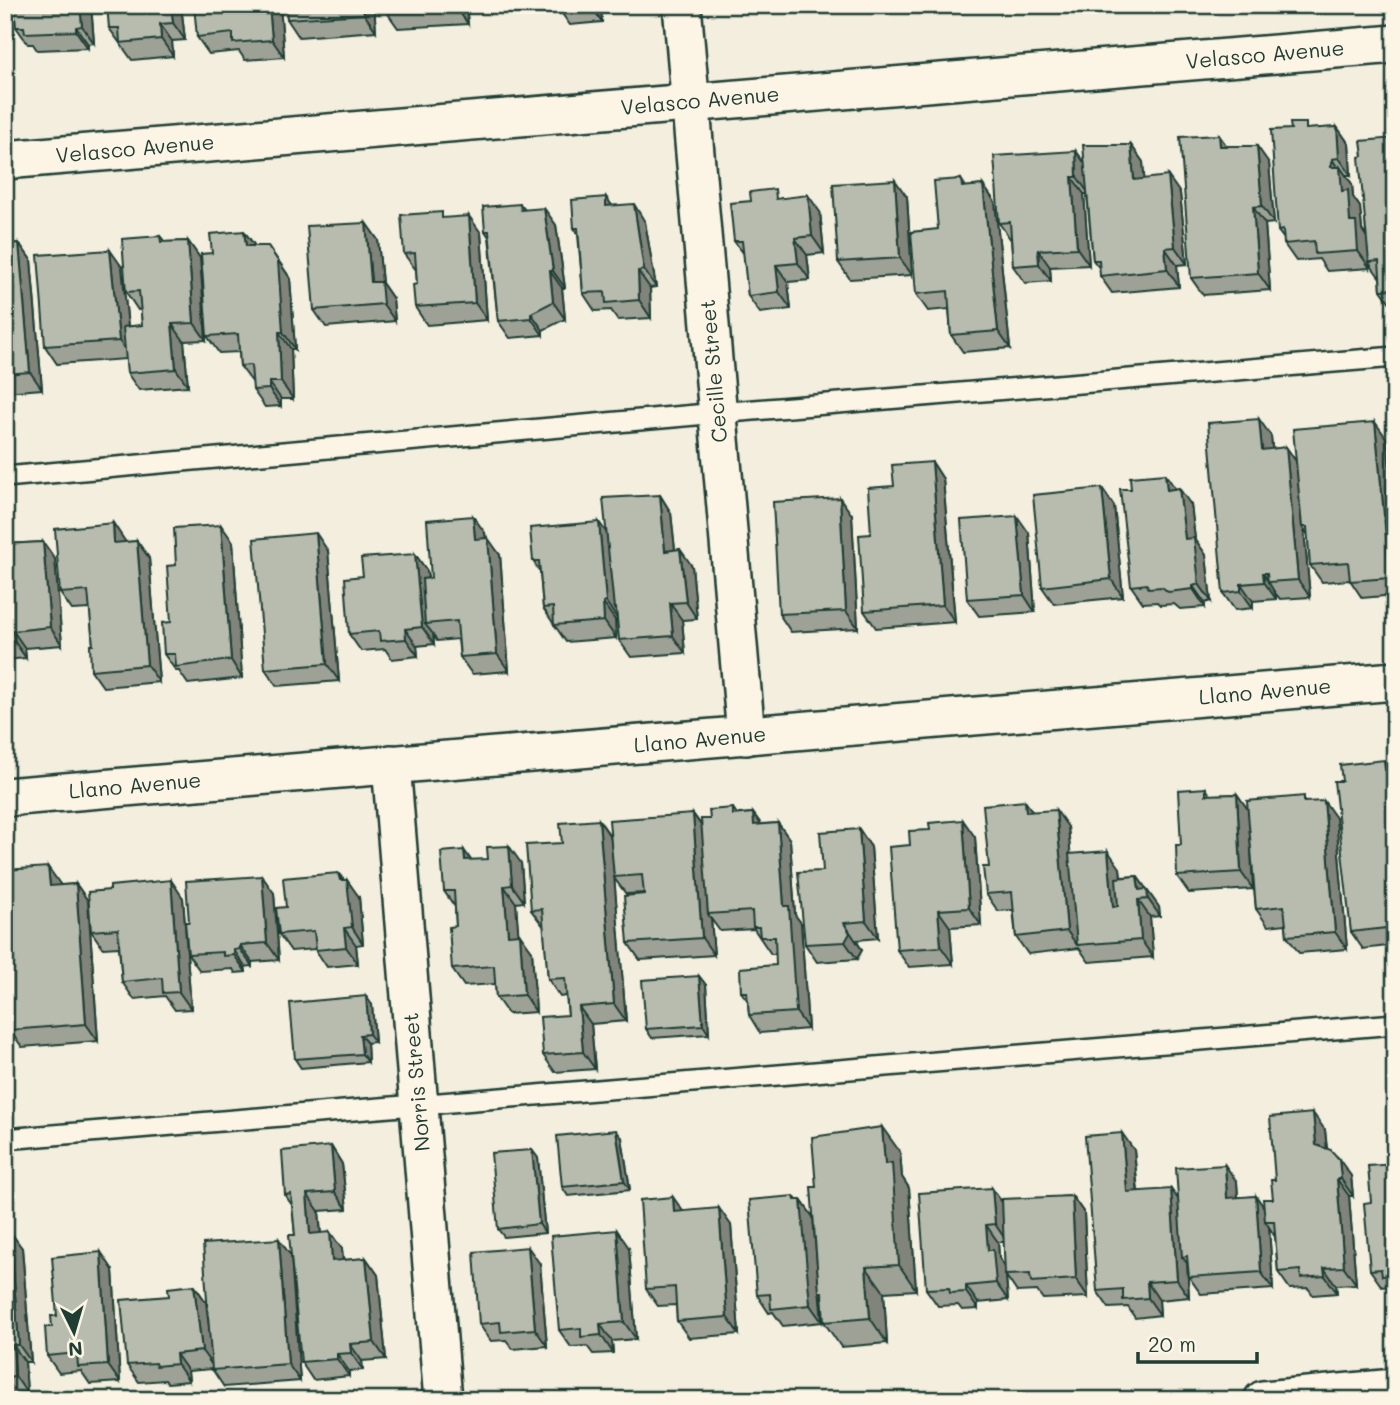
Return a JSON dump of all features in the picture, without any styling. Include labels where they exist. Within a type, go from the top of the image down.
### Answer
[{"type":"street","name":"Cecille Street","points":[[682,5],[746,736]]},
{"type":"street","name":"Velasco Avenue","points":[[5,160],[1395,44]]},
{"type":"street","name":"Llano Avenue","points":[[5,797],[1395,681]]},
{"type":"street","name":"Norris Street","points":[[391,764],[443,1400]]},
{"type":"street","points":[[1263,1400],[1395,1388]]},
{"type":"lane","points":[[5,477],[718,413],[1395,357]]},
{"type":"lane","points":[[5,1139],[1395,1024]]},
{"type":"building","points":[[14,5],[80,5],[82,26],[76,27],[76,31],[25,33],[24,27],[16,27]]},
{"type":"building","points":[[107,5],[171,5],[173,23],[160,24],[161,39],[120,43],[119,28],[109,28]]},
{"type":"building","points":[[194,5],[269,5],[272,40],[233,43],[233,33],[197,37]]},
{"type":"building","points":[[286,5],[363,5],[364,14],[287,19]]},
{"type":"building","points":[[386,5],[455,5],[456,7],[386,11]]},
{"type":"building","points":[[558,5],[585,5],[558,8]]},
{"type":"building","points":[[1290,123],[1306,123],[1306,129],[1337,127],[1339,158],[1332,159],[1331,167],[1340,167],[1342,191],[1348,190],[1350,222],[1356,222],[1358,251],[1315,254],[1314,241],[1284,244],[1283,230],[1278,231],[1271,130],[1291,129]]},
{"type":"building","points":[[1219,135],[1220,146],[1257,146],[1262,206],[1253,207],[1258,273],[1191,278],[1180,137]]},
{"type":"building","points":[[1395,138],[1395,289],[1381,290],[1379,261],[1369,262],[1359,157],[1363,156],[1361,141]]},
{"type":"building","points":[[1083,145],[1131,145],[1134,180],[1168,176],[1175,247],[1165,248],[1167,269],[1100,276],[1099,260],[1093,260]]},
{"type":"building","points":[[1076,151],[1077,177],[1072,177],[1077,248],[1038,250],[1039,264],[1013,266],[1010,222],[999,223],[994,156]]},
{"type":"building","points":[[961,179],[962,187],[983,185],[998,331],[951,335],[948,291],[916,294],[911,232],[938,229],[934,181]]},
{"type":"building","points":[[895,180],[900,258],[838,262],[833,184]]},
{"type":"building","points":[[775,189],[776,199],[808,195],[812,236],[795,238],[798,263],[776,265],[779,292],[748,296],[742,241],[734,241],[730,203],[751,201],[750,192]]},
{"type":"building","points":[[606,197],[606,206],[634,204],[644,270],[638,271],[639,300],[606,303],[605,292],[583,293],[578,228],[574,228],[572,200]]},
{"type":"building","points":[[520,204],[521,210],[544,208],[553,271],[550,271],[553,302],[531,313],[531,318],[498,321],[489,231],[485,231],[483,207]]},
{"type":"building","points":[[442,212],[442,218],[469,216],[475,303],[415,307],[415,253],[404,254],[401,215]]},
{"type":"building","points":[[366,223],[371,282],[381,282],[383,304],[314,310],[307,226]]},
{"type":"building","points":[[244,231],[246,246],[268,246],[278,261],[283,332],[279,332],[281,382],[269,382],[269,389],[253,390],[251,365],[240,366],[238,334],[207,336],[201,254],[212,253],[210,234]]},
{"type":"building","points":[[160,236],[161,242],[188,241],[194,323],[172,324],[176,369],[127,373],[123,327],[142,325],[139,291],[126,292],[122,239]]},
{"type":"building","points":[[19,243],[30,372],[5,374],[5,244]]},
{"type":"building","points":[[110,250],[119,341],[45,346],[38,255]]},
{"type":"building","points":[[1259,419],[1262,450],[1286,447],[1298,580],[1268,582],[1267,573],[1263,573],[1264,582],[1241,584],[1241,591],[1223,593],[1208,423]]},
{"type":"building","points":[[1375,422],[1390,578],[1350,581],[1348,562],[1310,565],[1307,527],[1302,527],[1293,429]]},
{"type":"building","points":[[932,462],[943,605],[864,611],[859,535],[871,534],[868,488],[894,486],[892,465]]},
{"type":"building","points":[[1165,474],[1167,490],[1179,488],[1185,539],[1194,538],[1199,584],[1193,586],[1193,589],[1168,592],[1162,587],[1148,588],[1147,584],[1131,586],[1120,489],[1131,489],[1130,477]]},
{"type":"building","points":[[1102,488],[1111,579],[1042,587],[1033,495]]},
{"type":"building","points":[[660,495],[665,551],[680,549],[686,602],[670,603],[673,636],[619,640],[603,498]]},
{"type":"building","points":[[840,498],[846,611],[779,614],[773,502]]},
{"type":"building","points":[[473,516],[475,539],[488,538],[497,654],[460,657],[457,621],[425,624],[422,579],[431,578],[427,520]]},
{"type":"building","points":[[1017,516],[1024,595],[967,599],[961,520]]},
{"type":"building","points":[[599,522],[606,602],[603,603],[604,621],[554,625],[553,607],[543,608],[539,561],[533,561],[530,528]]},
{"type":"building","points":[[113,523],[114,543],[137,541],[147,665],[91,670],[90,645],[93,645],[88,591],[60,593],[55,529]]},
{"type":"building","points":[[221,525],[231,660],[176,667],[175,654],[164,654],[162,623],[171,622],[167,566],[176,565],[174,528]]},
{"type":"building","points":[[316,533],[327,664],[265,669],[254,539]]},
{"type":"building","points":[[43,542],[50,627],[13,631],[14,641],[5,642],[5,544]]},
{"type":"building","points":[[415,554],[422,627],[405,629],[406,639],[380,641],[379,631],[349,634],[345,578],[363,576],[361,558]]},
{"type":"building","points":[[1384,760],[1385,770],[1395,769],[1395,927],[1351,932],[1334,781],[1342,781],[1340,765]]},
{"type":"building","points":[[1206,788],[1206,795],[1237,794],[1241,872],[1177,876],[1176,845],[1181,845],[1178,790]]},
{"type":"building","points":[[1304,796],[1304,802],[1324,801],[1335,932],[1287,936],[1284,906],[1256,909],[1247,801]]},
{"type":"building","points":[[1025,801],[1026,812],[1056,810],[1067,931],[1016,937],[1012,892],[986,894],[983,867],[989,867],[983,805]]},
{"type":"building","points":[[733,808],[733,815],[753,813],[754,825],[778,823],[784,906],[789,906],[796,1012],[749,1015],[747,992],[741,992],[740,968],[776,965],[775,937],[760,937],[759,927],[753,927],[752,911],[708,914],[701,819],[710,819],[709,810]]},
{"type":"building","points":[[693,814],[702,938],[628,943],[624,896],[644,894],[642,875],[614,877],[609,820]]},
{"type":"building","points":[[599,820],[614,1004],[579,1007],[583,1052],[543,1055],[540,1017],[568,1015],[565,978],[548,979],[542,909],[531,910],[526,845],[562,843],[560,823]]},
{"type":"building","points":[[963,820],[969,908],[938,910],[941,947],[897,950],[889,847],[910,845],[909,831],[930,830],[929,823]]},
{"type":"building","points":[[859,829],[866,921],[844,923],[850,933],[845,942],[805,944],[798,872],[823,871],[820,832]]},
{"type":"building","points":[[509,846],[512,885],[504,886],[508,935],[520,934],[524,995],[496,997],[494,966],[452,969],[449,927],[456,926],[454,891],[444,891],[441,852],[464,850],[465,860],[488,859],[487,847]]},
{"type":"building","points":[[1108,851],[1113,907],[1118,906],[1116,878],[1137,876],[1139,890],[1147,889],[1148,899],[1138,900],[1141,940],[1077,945],[1069,854]]},
{"type":"building","points":[[48,867],[50,886],[76,884],[86,1024],[10,1030],[5,970],[5,870]]},
{"type":"building","points":[[338,873],[340,880],[347,880],[352,927],[344,928],[346,947],[316,950],[314,931],[279,934],[276,908],[286,907],[283,878]]},
{"type":"building","points":[[262,876],[267,943],[240,945],[240,949],[234,950],[234,955],[223,956],[223,952],[188,954],[185,922],[189,922],[186,881]]},
{"type":"building","points":[[171,880],[179,992],[163,993],[162,978],[122,982],[118,929],[91,931],[88,892],[110,890],[110,886]]},
{"type":"building","points":[[699,976],[703,1025],[646,1029],[642,980]]},
{"type":"building","points":[[366,996],[369,1034],[360,1035],[362,1054],[295,1059],[290,1003]]},
{"type":"building","points":[[1313,1113],[1316,1145],[1331,1150],[1339,1159],[1341,1179],[1337,1179],[1344,1267],[1324,1268],[1325,1276],[1301,1278],[1300,1270],[1278,1272],[1274,1221],[1265,1221],[1263,1199],[1273,1199],[1271,1180],[1275,1180],[1270,1117]]},
{"type":"building","points":[[882,1127],[885,1164],[892,1163],[899,1265],[866,1267],[870,1318],[824,1322],[822,1292],[819,1292],[811,1187],[816,1187],[812,1137]]},
{"type":"building","points":[[616,1130],[624,1181],[562,1187],[557,1136]]},
{"type":"building","points":[[1122,1133],[1127,1192],[1171,1189],[1177,1280],[1147,1282],[1148,1298],[1123,1300],[1123,1289],[1097,1291],[1085,1136]]},
{"type":"building","points":[[331,1146],[335,1192],[307,1194],[310,1234],[330,1232],[332,1261],[366,1258],[374,1342],[350,1344],[351,1353],[337,1354],[337,1359],[301,1362],[289,1235],[295,1235],[291,1194],[285,1195],[282,1151]]},
{"type":"building","points":[[532,1150],[539,1224],[498,1229],[491,1153]]},
{"type":"building","points":[[1395,1164],[1395,1275],[1382,1276],[1381,1269],[1370,1270],[1364,1203],[1371,1202],[1368,1166]]},
{"type":"building","points":[[1225,1165],[1227,1198],[1256,1196],[1261,1272],[1189,1277],[1187,1256],[1182,1257],[1176,1168]]},
{"type":"building","points":[[992,1188],[995,1224],[986,1225],[988,1250],[993,1250],[996,1283],[966,1286],[966,1292],[950,1293],[949,1288],[926,1289],[919,1193]]},
{"type":"building","points":[[794,1196],[795,1200],[801,1200],[810,1305],[771,1309],[770,1294],[757,1295],[749,1200]]},
{"type":"building","points":[[1072,1196],[1076,1279],[1031,1282],[1030,1274],[1005,1275],[1002,1199]]},
{"type":"building","points":[[673,1197],[674,1212],[719,1208],[727,1317],[677,1321],[675,1287],[646,1289],[640,1200]]},
{"type":"building","points":[[617,1230],[624,1322],[600,1324],[601,1335],[581,1337],[581,1328],[559,1330],[551,1236]]},
{"type":"building","points":[[5,1231],[10,1231],[19,1345],[13,1345],[15,1376],[5,1377]]},
{"type":"building","points":[[279,1239],[288,1364],[212,1370],[203,1244]]},
{"type":"building","points":[[528,1247],[535,1329],[501,1332],[500,1322],[479,1324],[474,1252]]},
{"type":"building","points":[[101,1252],[108,1365],[78,1367],[77,1353],[47,1356],[45,1327],[52,1327],[51,1316],[57,1316],[52,1257]]},
{"type":"building","points":[[194,1285],[202,1351],[176,1354],[177,1364],[127,1365],[121,1300],[169,1296],[168,1288]]}]
